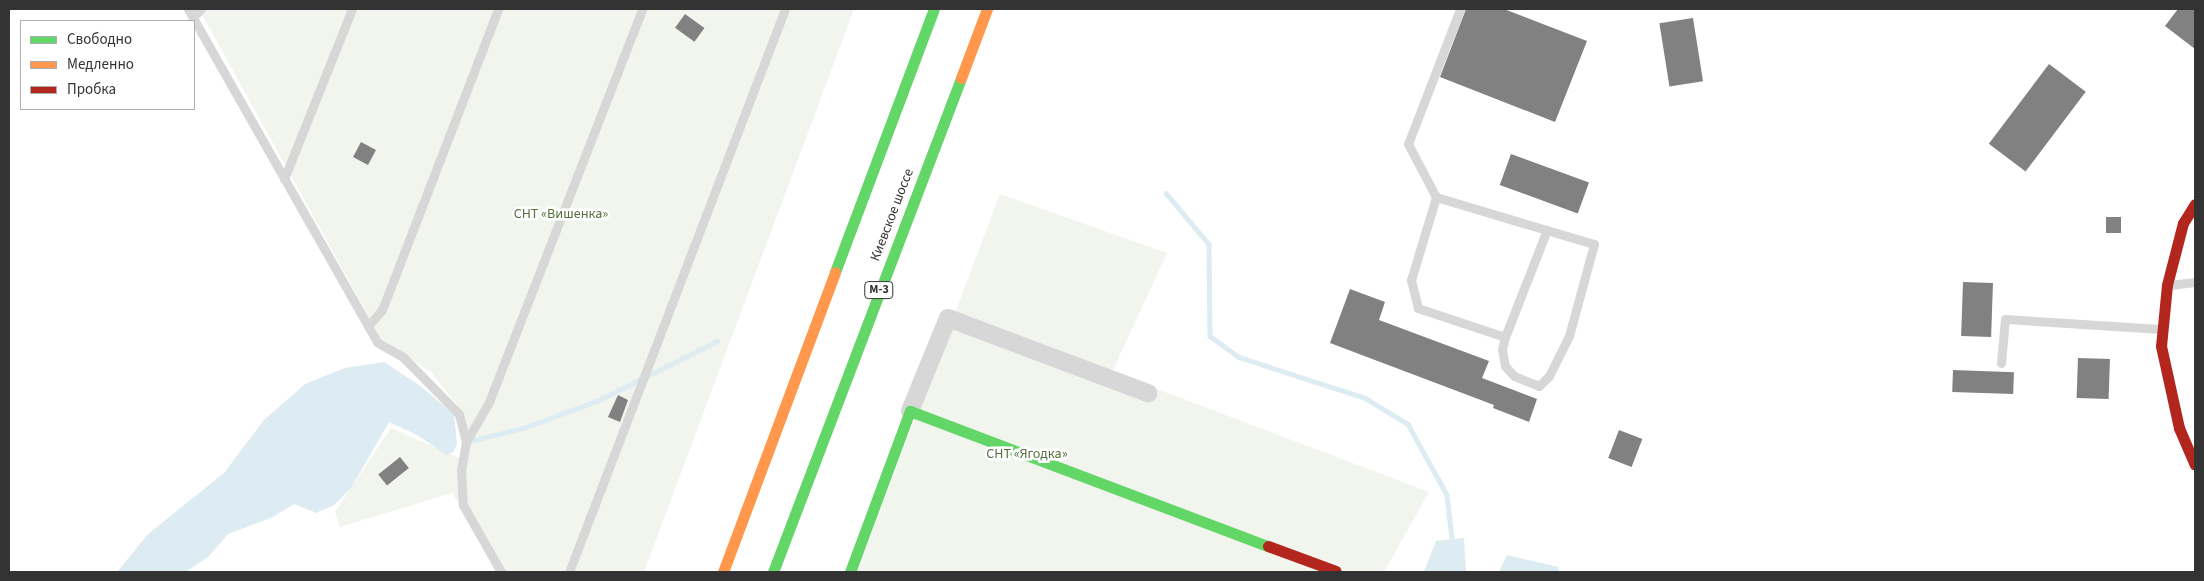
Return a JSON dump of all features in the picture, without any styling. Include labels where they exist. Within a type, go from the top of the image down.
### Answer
[{"type":"main road","points":[[723,572],[934,9]]},
{"type":"main road","name":"Киевское шоссе","points":[[773,572],[987,9]]},
{"type":"main road","points":[[2195,204],[2183,224],[2167,285],[2161,329],[2161,346],[2179,428],[2195,465]]},
{"type":"main road","points":[[850,572],[910,411],[1336,571]]},
{"type":"street","points":[[910,411],[948,318],[1148,393]]},
{"type":"lane","points":[[190,13],[201,9]]},
{"type":"lane","points":[[284,179],[352,9]]},
{"type":"lane","points":[[368,326],[382,310],[498,9]]},
{"type":"lane","points":[[501,572],[463,505],[461,470],[466,442],[489,402],[642,9]]},
{"type":"lane","points":[[569,572],[785,9]]},
{"type":"lane","points":[[1460,9],[1408,144],[1436,196],[1594,244],[1568,336],[1548,376],[1539,386],[1514,376],[1505,366],[1502,349],[1547,230]]},
{"type":"lane","points":[[195,22],[377,342],[403,356],[459,414],[466,442]]},
{"type":"lane","points":[[1436,196],[1411,280],[1418,308],[1505,337]]},
{"type":"lane","points":[[2167,285],[2195,282]]},
{"type":"lane","points":[[2001,362],[2005,319],[2161,329]]},
{"type":"green space","name":"СНТ «Вишенка»","points":[[199,9],[854,9],[644,572],[502,572],[452,493],[340,527],[335,512],[391,428],[464,460],[464,414],[432,373],[380,337]]},
{"type":"green space","name":"СНТ «Ягодка»","points":[[1000,194],[1167,253],[1112,372],[1429,492],[1384,572],[857,572]]},
{"type":"shaded area","points":[[384,362],[419,385],[454,414],[457,444],[453,452],[447,455],[417,435],[389,422],[351,488],[334,505],[316,513],[294,504],[273,517],[228,534],[209,556],[186,572],[117,572],[148,534],[224,473],[264,420],[305,384],[345,368]]},
{"type":"shaded area","points":[[1464,538],[1466,572],[1424,572],[1436,541]]},
{"type":"shaded area","points":[[1507,555],[1559,567],[1558,572],[1499,572]]},
{"type":"building","points":[[1466,9],[1504,9],[1587,41],[1555,122],[1440,77]]},
{"type":"building","points":[[2178,9],[2195,9],[2195,49],[2165,26]]},
{"type":"building","points":[[685,14],[704,28],[694,42],[675,28]]},
{"type":"building","points":[[1693,18],[1703,81],[1669,87],[1659,23]]},
{"type":"building","points":[[2049,64],[2086,92],[2026,172],[1989,144]]},
{"type":"building","points":[[361,142],[376,150],[368,165],[353,157]]},
{"type":"building","points":[[1511,154],[1589,182],[1578,213],[1500,185]]},
{"type":"building","points":[[2106,217],[2121,217],[2121,233],[2106,233]]},
{"type":"building","points":[[1963,282],[1993,283],[1991,337],[1961,336]]},
{"type":"building","points":[[1350,289],[1385,302],[1379,320],[1489,361],[1482,378],[1537,399],[1529,422],[1493,408],[1494,405],[1330,343]]},
{"type":"building","points":[[2078,358],[2110,359],[2109,399],[2077,398]]},
{"type":"building","points":[[1953,370],[2014,372],[2013,394],[1952,392]]},
{"type":"building","points":[[618,395],[628,400],[620,422],[608,417]]},
{"type":"building","points":[[1619,430],[1642,439],[1632,467],[1608,458]]},
{"type":"building","points":[[400,457],[409,468],[387,486],[378,475]]},
{"type":"waterway","points":[[1166,193],[1209,244],[1210,336],[1239,357],[1365,398],[1408,424],[1447,495],[1452,539]]},
{"type":"waterway","points":[[470,441],[523,428],[599,400],[717,341]]},
{"type":"traffic: fast","points":[[835,272],[934,9]]},
{"type":"traffic: fast","points":[[773,572],[961,78]]},
{"type":"traffic: fast","points":[[850,572],[910,411],[1268,546]]},
{"type":"traffic: slow","points":[[961,78],[987,9]]},
{"type":"traffic: slow","points":[[723,572],[835,272]]},
{"type":"traffic: jam","points":[[2195,204],[2183,223],[2167,285],[2161,346],[2179,428],[2195,465]]},
{"type":"traffic: jam","points":[[1268,546],[1336,571]]}]
